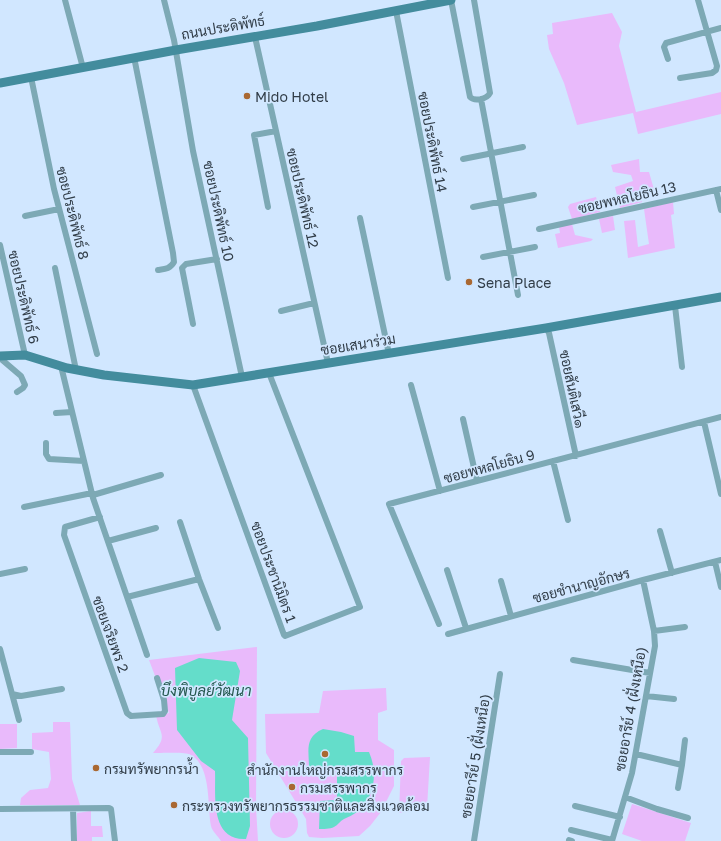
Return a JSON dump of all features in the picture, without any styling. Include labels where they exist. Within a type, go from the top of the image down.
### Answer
[{"type":"street","points":[[65,0],[83,68]]},
{"type":"street","name":"ซอยประดิพัทธ์ 10","points":[[164,0],[176,50],[193,151],[242,377]]},
{"type":"street","points":[[451,0],[470,98],[475,100],[489,96],[490,93],[474,0]]},
{"type":"street","name":"ถนนประดิพัทธ์","points":[[0,83],[134,57],[255,37],[396,11],[439,1],[451,0]]},
{"type":"street","points":[[680,78],[712,73],[716,70],[707,30],[698,0]]},
{"type":"street","name":"ซอยประดิพัทธ์ 14","points":[[396,11],[448,278]]},
{"type":"street","points":[[668,58],[664,48],[666,43],[707,30],[721,28]]},
{"type":"street","name":"ซอยประดิพัทธ์ 12","points":[[255,37],[328,363]]},
{"type":"street","points":[[134,57],[173,253],[174,262],[172,266],[168,269],[158,270]]},
{"type":"street","name":"ซอยประดิพัทธ์ 8","points":[[31,77],[54,189],[97,354]]},
{"type":"street","points":[[481,99],[518,295]]},
{"type":"street","points":[[268,207],[254,135],[276,131]]},
{"type":"street","points":[[463,159],[523,147]]},
{"type":"street","points":[[719,189],[721,210]]},
{"type":"street","name":"ซอยพหลโยธิน 13","points":[[539,229],[719,189]]},
{"type":"street","points":[[473,207],[534,195]]},
{"type":"street","points":[[24,216],[59,209]]},
{"type":"street","points":[[360,218],[388,354]]},
{"type":"street","name":"ซอยประดิพัทธ์ 6","points":[[0,245],[25,355]]},
{"type":"street","points":[[483,257],[535,247]]},
{"type":"street","points":[[193,324],[182,268],[186,264],[216,259]]},
{"type":"street","points":[[55,268],[76,370]]},
{"type":"street","name":"ซอยเสนาร่วม","points":[[0,357],[25,355],[76,370],[104,375],[193,385],[546,328],[721,297]]},
{"type":"street","points":[[281,311],[314,303]]},
{"type":"street","points":[[675,306],[682,367]]},
{"type":"street","name":"ซอยสันติเสวี๑","points":[[546,328],[576,456]]},
{"type":"street","points":[[0,357],[23,379],[25,385],[24,388],[17,392]]},
{"type":"street","name":"ซอยเจริยพร 2","points":[[61,366],[92,494],[147,655]]},
{"type":"street","name":"ซอยประชานิมิตร 1","points":[[193,385],[285,636],[360,607],[269,373]]},
{"type":"street","points":[[411,385],[440,491]]},
{"type":"street","points":[[56,413],[72,412]]},
{"type":"street","name":"ซอยพหลโยธิน 9","points":[[439,624],[389,504],[721,417]]},
{"type":"street","points":[[463,419],[477,481]]},
{"type":"street","points":[[704,422],[721,494]]},
{"type":"street","points":[[46,443],[46,454],[49,459],[84,461]]},
{"type":"street","points":[[553,461],[568,520]]},
{"type":"street","points":[[24,507],[92,494],[161,475]]},
{"type":"street","name":"ซอยเจริยพร 2","points":[[100,517],[65,527],[64,535],[127,713],[131,716],[162,714],[166,710],[157,678]]},
{"type":"street","points":[[180,522],[199,579],[218,628]]},
{"type":"street","points":[[108,541],[156,528]]},
{"type":"street","points":[[660,531],[672,573]]},
{"type":"street","points":[[718,561],[721,587]]},
{"type":"street","name":"ซอยชำนาญอักษร","points":[[448,634],[643,580],[718,561]]},
{"type":"street","points":[[0,574],[26,569]]},
{"type":"street","points":[[447,570],[466,628]]},
{"type":"street","points":[[127,597],[199,579]]},
{"type":"street","name":"ซอยอารีย์ 4 (ฝั่งเหนือ)","points":[[612,841],[626,797],[636,754],[655,646],[654,631],[643,580]]},
{"type":"street","points":[[501,581],[511,616]]},
{"type":"street","points":[[654,631],[685,627]]},
{"type":"street","points":[[0,649],[19,720]]},
{"type":"street","points":[[573,660],[650,673]]},
{"type":"street","name":"ซอยอารีย์ 5 (ฝั่งเหนือ)","points":[[474,841],[500,674]]},
{"type":"street","points":[[12,694],[21,696],[62,689]]},
{"type":"street","points":[[646,696],[674,699]]},
{"type":"street","points":[[678,788],[685,740]]},
{"type":"street","points":[[0,752],[31,752]]},
{"type":"street","points":[[636,754],[682,765]]},
{"type":"street","points":[[626,797],[657,809],[688,818]]},
{"type":"street","points":[[575,806],[620,817]]},
{"type":"street","points":[[0,809],[111,809],[115,841]]},
{"type":"street","points":[[73,809],[74,841]]},
{"type":"street","points":[[571,830],[612,841]]},
{"type":"shaded area","points":[[612,13],[622,32],[619,46],[636,112],[721,92],[721,114],[638,134],[633,113],[577,125],[564,83],[549,49],[547,35],[553,34],[552,23]]},
{"type":"shaded area","points":[[639,159],[640,172],[649,172],[655,193],[641,195],[642,202],[620,208],[615,187],[633,181],[631,175],[613,172],[611,165]]},
{"type":"shaded area","points":[[596,197],[600,212],[572,219],[568,207],[570,204]]},
{"type":"shaded area","points":[[673,202],[674,214],[671,215],[675,248],[628,258],[624,221],[635,220],[638,247],[649,244],[644,209]]},
{"type":"shaded area","points":[[613,216],[615,230],[602,233],[599,219]]},
{"type":"shaded area","points":[[572,224],[575,235],[593,239],[591,241],[558,248],[555,234],[560,233],[559,227]]},
{"type":"shaded area","name":"บึงพิบูลย์วัฒนา","points":[[257,647],[256,807],[258,841],[221,841],[211,826],[205,776],[202,767],[196,759],[186,753],[153,753],[161,742],[162,738],[156,715],[169,713],[149,660]]},
{"type":"shaded area","points":[[386,688],[387,710],[378,713],[378,740],[394,750],[394,786],[381,812],[370,826],[359,836],[322,838],[309,837],[307,833],[306,819],[266,753],[265,714],[319,713],[323,691]]},
{"type":"shaded area","points":[[53,722],[70,722],[72,779],[80,805],[20,805],[21,798],[30,790],[48,788],[51,779],[49,752],[32,749],[32,733],[53,732]]},
{"type":"shaded area","points":[[0,724],[17,724],[17,748],[0,749]]},
{"type":"shaded area","points":[[430,757],[427,808],[399,813],[401,761],[404,758]]},
{"type":"shaded area","points":[[632,804],[691,823],[685,841],[642,841],[622,834]]},
{"type":"shaded area","points":[[284,810],[294,814],[298,824],[294,834],[284,838],[274,834],[270,824],[274,814]]},
{"type":"shaded area","points":[[91,811],[91,826],[102,826],[103,837],[92,837],[92,841],[77,841],[77,813]]},
{"type":"water","name":"บึงพิบูลย์วัฒนา","points":[[199,658],[236,662],[240,671],[232,720],[248,738],[250,826],[246,839],[234,838],[226,832],[220,824],[215,803],[215,771],[201,761],[177,730],[175,668]]},
{"type":"water","points":[[323,729],[354,736],[355,752],[369,752],[372,760],[374,776],[371,792],[368,800],[363,806],[357,812],[329,829],[319,829],[320,801],[337,800],[337,768],[309,768],[308,750],[310,740],[317,732]]},
{"type":"place","name":"Mido Hotel","points":[[247,96]]},
{"type":"place","name":"Sena Place","points":[[469,282]]},
{"type":"place","name":"สำนักงานใหญ่กรมสรรพากร","points":[[325,754]]},
{"type":"place","name":"กรมทรัพยากรน้ำ","points":[[96,768]]},
{"type":"place","name":"กรมสรรพากร","points":[[292,787]]},
{"type":"place","name":"กระทรวงทรัพยากรธรรมชาติและสิ่งแวดล้อม","points":[[174,805]]}]
